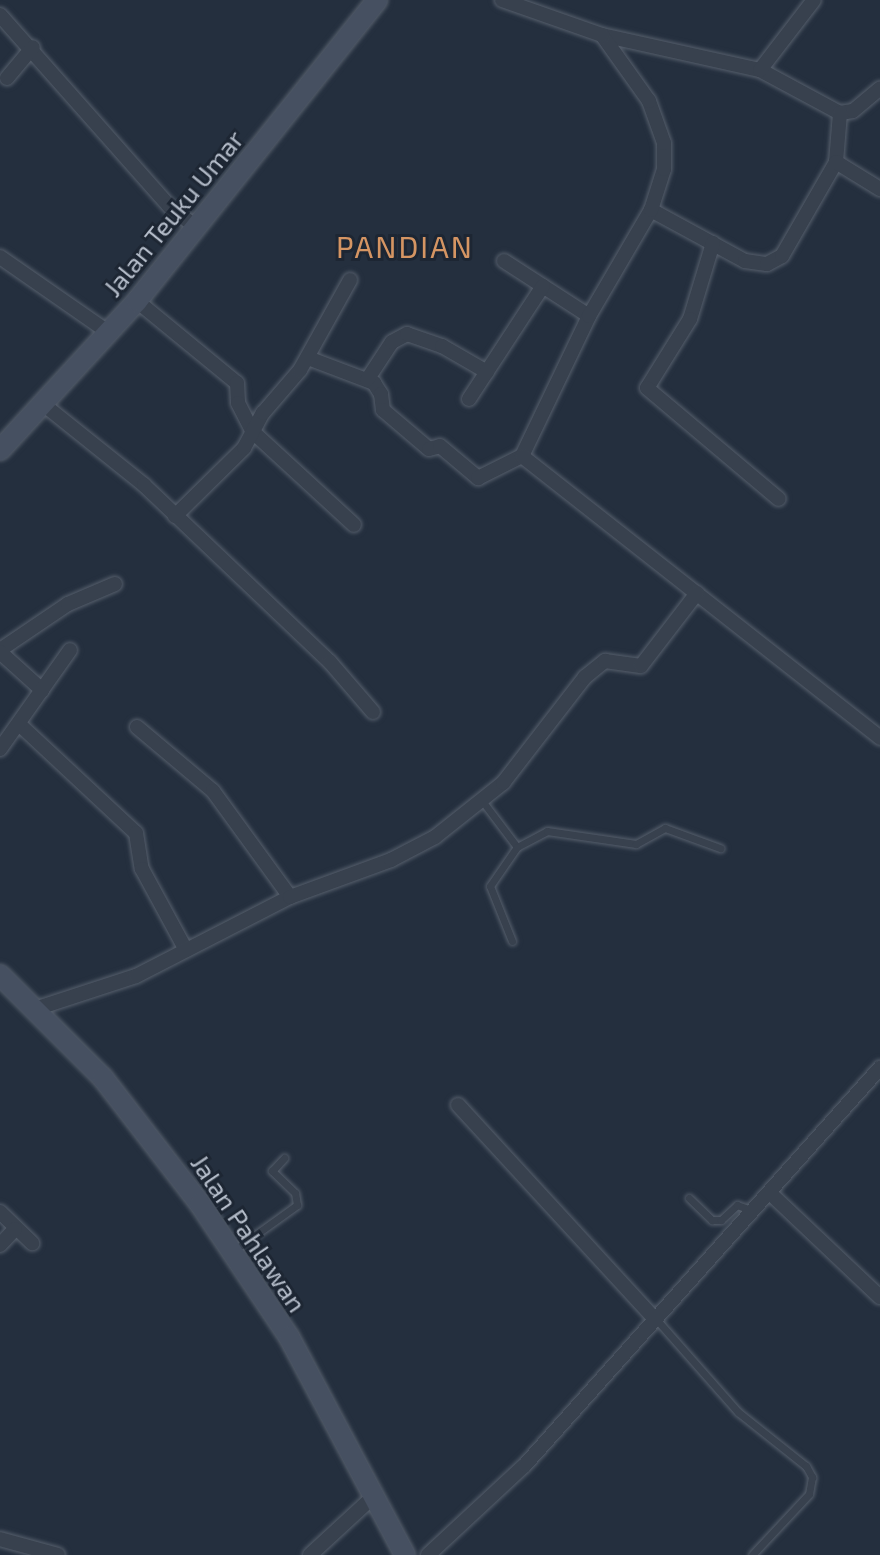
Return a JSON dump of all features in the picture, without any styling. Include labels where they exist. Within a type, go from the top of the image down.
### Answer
[{"type":"main road","name":"Jalan Teuku Umar","points":[[0,450],[137,301],[377,0]]},
{"type":"main road","name":"Jalan Pahlawan","points":[[0,975],[38,1008],[137,1118],[233,1251],[289,1337],[405,1555]]},
{"type":"street","points":[[502,0],[602,35],[760,70],[840,113],[853,111],[880,88]]},
{"type":"street","points":[[760,70],[814,0]]},
{"type":"street","points":[[0,15],[33,47],[169,206],[197,228]]},
{"type":"street","points":[[308,358],[380,388],[383,410],[429,449],[440,446],[478,478],[522,456],[589,316],[651,210],[664,169],[661,130],[649,101],[602,35]]},
{"type":"street","points":[[7,78],[33,47]]},
{"type":"street","points":[[651,210],[745,261],[776,261],[836,162],[840,113]]},
{"type":"street","points":[[836,162],[880,189]]},
{"type":"street","points":[[713,243],[690,319],[647,388],[779,499]]},
{"type":"street","points":[[0,257],[108,332]]},
{"type":"street","points":[[504,261],[589,316]]},
{"type":"street","points":[[175,516],[236,458],[308,358],[350,280]]},
{"type":"street","points":[[469,399],[543,286]]},
{"type":"street","points":[[137,301],[237,383],[238,403],[253,432],[354,525]]},
{"type":"street","points":[[367,380],[392,342],[407,334],[442,346],[487,372]]},
{"type":"street","points":[[43,404],[175,516],[330,662],[373,712]]},
{"type":"street","points":[[522,456],[880,738]]},
{"type":"street","points":[[42,690],[0,651],[68,604],[115,584]]},
{"type":"street","points":[[38,1008],[136,976],[290,897],[391,860],[483,802],[544,735],[585,677],[605,661],[641,666],[697,593]]},
{"type":"street","points":[[0,749],[70,650]]},
{"type":"street","points":[[19,724],[136,833],[142,869],[186,950]]},
{"type":"street","points":[[137,727],[213,791],[290,897]]},
{"type":"street","points":[[436,1553],[525,1465],[654,1318],[771,1194],[880,1068]]},
{"type":"street","points":[[458,1105],[654,1318]]},
{"type":"street","points":[[771,1194],[880,1297]]},
{"type":"street","points":[[0,1212],[32,1243]]},
{"type":"street","points":[[0,1245],[15,1229]]},
{"type":"street","points":[[310,1555],[375,1495]]},
{"type":"street","points":[[0,1539],[58,1555]]},
{"type":"lane","points":[[483,802],[517,847]]},
{"type":"lane","points":[[512,941],[490,886],[517,847],[547,831],[636,844],[665,828],[720,848]]},
{"type":"lane","points":[[233,1251],[297,1205],[295,1193],[272,1171],[284,1158]]},
{"type":"lane","points":[[689,1198],[712,1220],[721,1220],[737,1205],[753,1211]]},
{"type":"lane","points":[[654,1318],[738,1412],[806,1466],[812,1477],[809,1494],[752,1555]]},
{"type":"district","name":"PANDIAN","points":[[405,246]]}]
